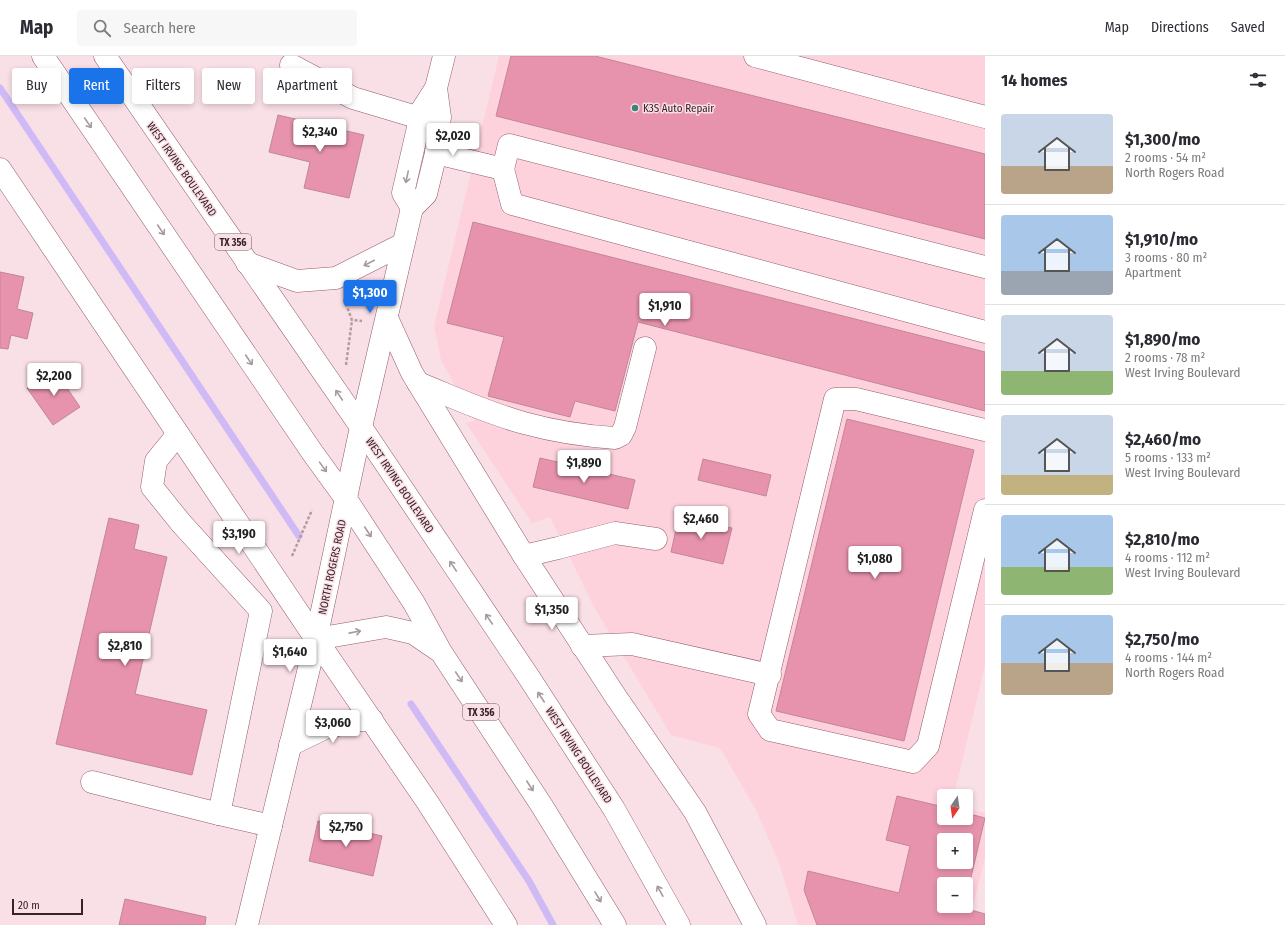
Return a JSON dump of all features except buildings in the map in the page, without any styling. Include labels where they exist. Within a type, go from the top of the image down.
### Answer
[{"type":"street","name":"TX 356","points":[[43,56],[312,452],[346,499],[414,603],[442,652],[542,806],[615,925]]},
{"type":"street","name":"WEST IRVING BOULEVARD","points":[[105,56],[361,427],[530,679],[609,803],[679,925]]},
{"type":"street","points":[[436,88],[440,117],[436,153],[426,194],[412,208],[403,193],[422,110],[436,88],[444,56]]},
{"type":"street","points":[[755,56],[985,117]]},
{"type":"street","points":[[291,65],[353,98],[420,118]]},
{"type":"street","points":[[985,267],[509,146],[503,170],[512,204],[985,332]]},
{"type":"street","points":[[436,153],[503,170]]},
{"type":"street","points":[[0,168],[316,639],[428,803],[506,925]]},
{"type":"street","name":"NORTH ROGERS ROAD","points":[[247,925],[316,639],[361,427],[412,208]]},
{"type":"street","points":[[247,263],[297,282],[336,278],[403,244]]},
{"type":"street","points":[[387,318],[412,373],[524,556],[616,697],[695,812],[755,925]]},
{"type":"street","points":[[418,383],[475,407],[524,423],[570,432],[615,438],[621,435],[625,427],[644,348]]},
{"type":"street","points":[[985,430],[856,399],[835,399],[770,675],[759,714],[770,730],[913,762],[928,746],[985,510]]},
{"type":"street","points":[[178,434],[156,461],[152,487],[181,523],[261,611]]},
{"type":"street","points":[[524,556],[615,532],[656,539]]},
{"type":"street","points":[[218,814],[261,611],[285,592]]},
{"type":"street","points":[[316,639],[386,628],[413,633],[442,652]]},
{"type":"street","points":[[582,646],[632,644],[770,675]]},
{"type":"street","points":[[290,745],[325,728],[356,720],[372,720]]},
{"type":"street","points":[[92,782],[271,826]]},
{"type":"path","points":[[344,299],[352,320],[346,367]]},
{"type":"path","points":[[352,320],[362,321]]},
{"type":"path","points":[[292,556],[312,510]]},
{"type":"shaded area","points":[[499,56],[985,56],[985,665],[956,789],[937,789],[937,825],[973,825],[973,810],[985,813],[985,858],[973,906],[973,877],[937,877],[937,913],[973,913],[973,910],[985,913],[985,925],[798,925],[779,863],[756,810],[720,748],[671,735],[594,607],[550,517],[532,523],[466,423],[475,421],[441,360],[434,326]]},
{"type":"waterway","points":[[0,88],[299,536]]},
{"type":"waterway","points":[[411,704],[529,881],[553,925]]},
{"type":"place","name":"K3S Auto Repair","points":[[635,108]]}]
